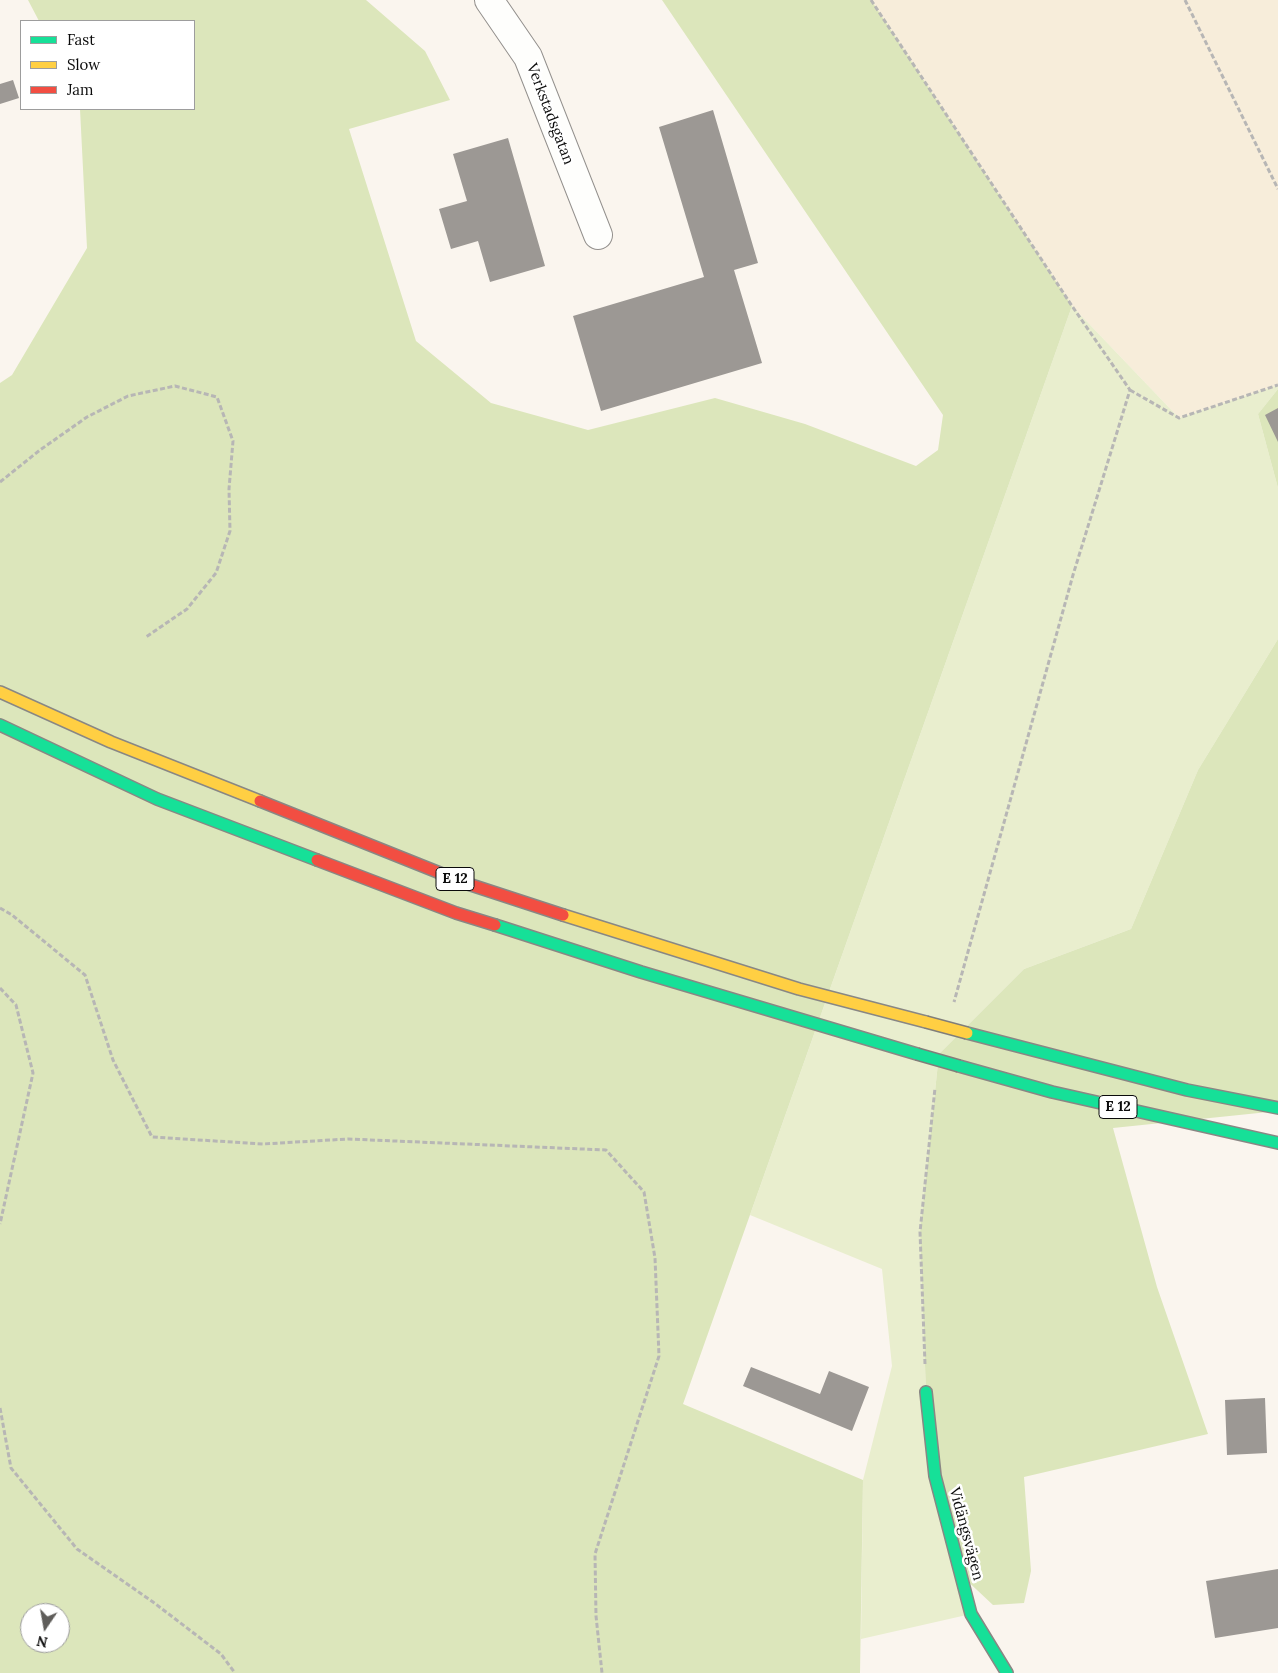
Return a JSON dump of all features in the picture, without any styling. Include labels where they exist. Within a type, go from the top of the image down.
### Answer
[{"type":"main road","name":"E 12","points":[[0,692],[111,742],[465,883],[619,934],[799,989],[1187,1090],[1278,1108]]},
{"type":"main road","name":"E 12","points":[[0,725],[157,799],[456,913],[641,972],[959,1066],[1052,1092],[1278,1143]]},
{"type":"main road","name":"Vidängsvägen","points":[[926,1392],[935,1476],[971,1614],[1007,1673]]},
{"type":"street","name":"Verkstadsgatan","points":[[489,0],[528,57],[598,235]]},
{"type":"path","points":[[871,0],[1072,306],[1130,390],[1178,418],[1278,385]]},
{"type":"path","points":[[1185,0],[1278,189]]},
{"type":"path","points":[[0,482],[86,417],[128,396],[175,386],[217,397],[233,441],[229,489],[230,531],[216,573],[187,609],[146,637]]},
{"type":"path","points":[[952,1006],[1074,575],[1130,390]]},
{"type":"path","points":[[0,908],[12,915],[85,975],[113,1060],[152,1137],[263,1144],[348,1139],[606,1150],[644,1192],[655,1258],[659,1356],[595,1554],[596,1616],[602,1673]]},
{"type":"path","points":[[0,988],[16,1005],[33,1073],[0,1224]]},
{"type":"path","points":[[926,1392],[920,1232],[936,1084]]},
{"type":"path","points":[[0,1408],[11,1468],[76,1549],[154,1602],[221,1654],[235,1673]]},
{"type":"shaded area","points":[[871,0],[1278,0],[1278,385],[1179,418],[1072,306]]},
{"type":"green space","points":[[28,0],[366,0],[425,51],[450,100],[349,129],[416,341],[491,403],[588,430],[715,398],[805,424],[916,466],[938,450],[943,415],[662,0],[871,0],[1072,306],[683,1404],[863,1480],[860,1673],[0,1673],[0,383],[12,375],[87,248],[80,110],[195,110],[195,20],[38,20]]},
{"type":"green space","points":[[1072,306],[1179,418],[1278,385],[1278,389],[1258,414],[1278,488],[1278,639],[1198,770],[1131,929],[1024,969],[939,1054],[920,1232],[926,1392],[971,1614],[861,1639],[863,1480],[892,1366],[882,1269],[750,1215]]},
{"type":"green space","points":[[1278,389],[1278,488],[1258,414]]},
{"type":"green space","points":[[1278,639],[1278,1111],[1113,1128],[1157,1287],[1208,1434],[1024,1477],[1031,1571],[1024,1603],[993,1605],[961,1575],[926,1392],[920,1232],[939,1054],[1024,969],[1131,929],[1198,770]]},
{"type":"building","points":[[13,80],[19,98],[0,104],[0,84]]},
{"type":"building","points":[[713,110],[758,263],[734,270],[762,363],[601,411],[573,316],[704,277],[659,127]]},
{"type":"building","points":[[508,138],[545,266],[490,282],[478,241],[451,249],[439,209],[467,201],[453,154]]},
{"type":"building","points":[[1278,408],[1278,442],[1265,415]]},
{"type":"building","points":[[751,1367],[820,1394],[829,1371],[869,1387],[852,1431],[743,1386]]},
{"type":"building","points":[[1265,1398],[1267,1453],[1227,1455],[1225,1400]]},
{"type":"building","points":[[1278,1569],[1278,1628],[1215,1638],[1206,1581]]},
{"type":"traffic: fast","points":[[0,725],[157,799],[317,860]]},
{"type":"traffic: fast","points":[[495,925],[641,972],[917,1054]]},
{"type":"traffic: fast","points":[[967,1033],[1187,1090],[1278,1108]]},
{"type":"traffic: fast","points":[[917,1054],[959,1066]]},
{"type":"traffic: fast","points":[[959,1066],[1052,1092],[1278,1143]]},
{"type":"traffic: fast","points":[[926,1392],[935,1476],[971,1614],[1007,1673]]},
{"type":"traffic: slow","points":[[0,692],[111,742],[260,801]]},
{"type":"traffic: slow","points":[[563,915],[799,989],[926,1022]]},
{"type":"traffic: slow","points":[[926,1022],[967,1033]]},
{"type":"traffic: jam","points":[[260,801],[465,883],[563,915]]},
{"type":"traffic: jam","points":[[317,860],[456,913],[495,925]]}]
